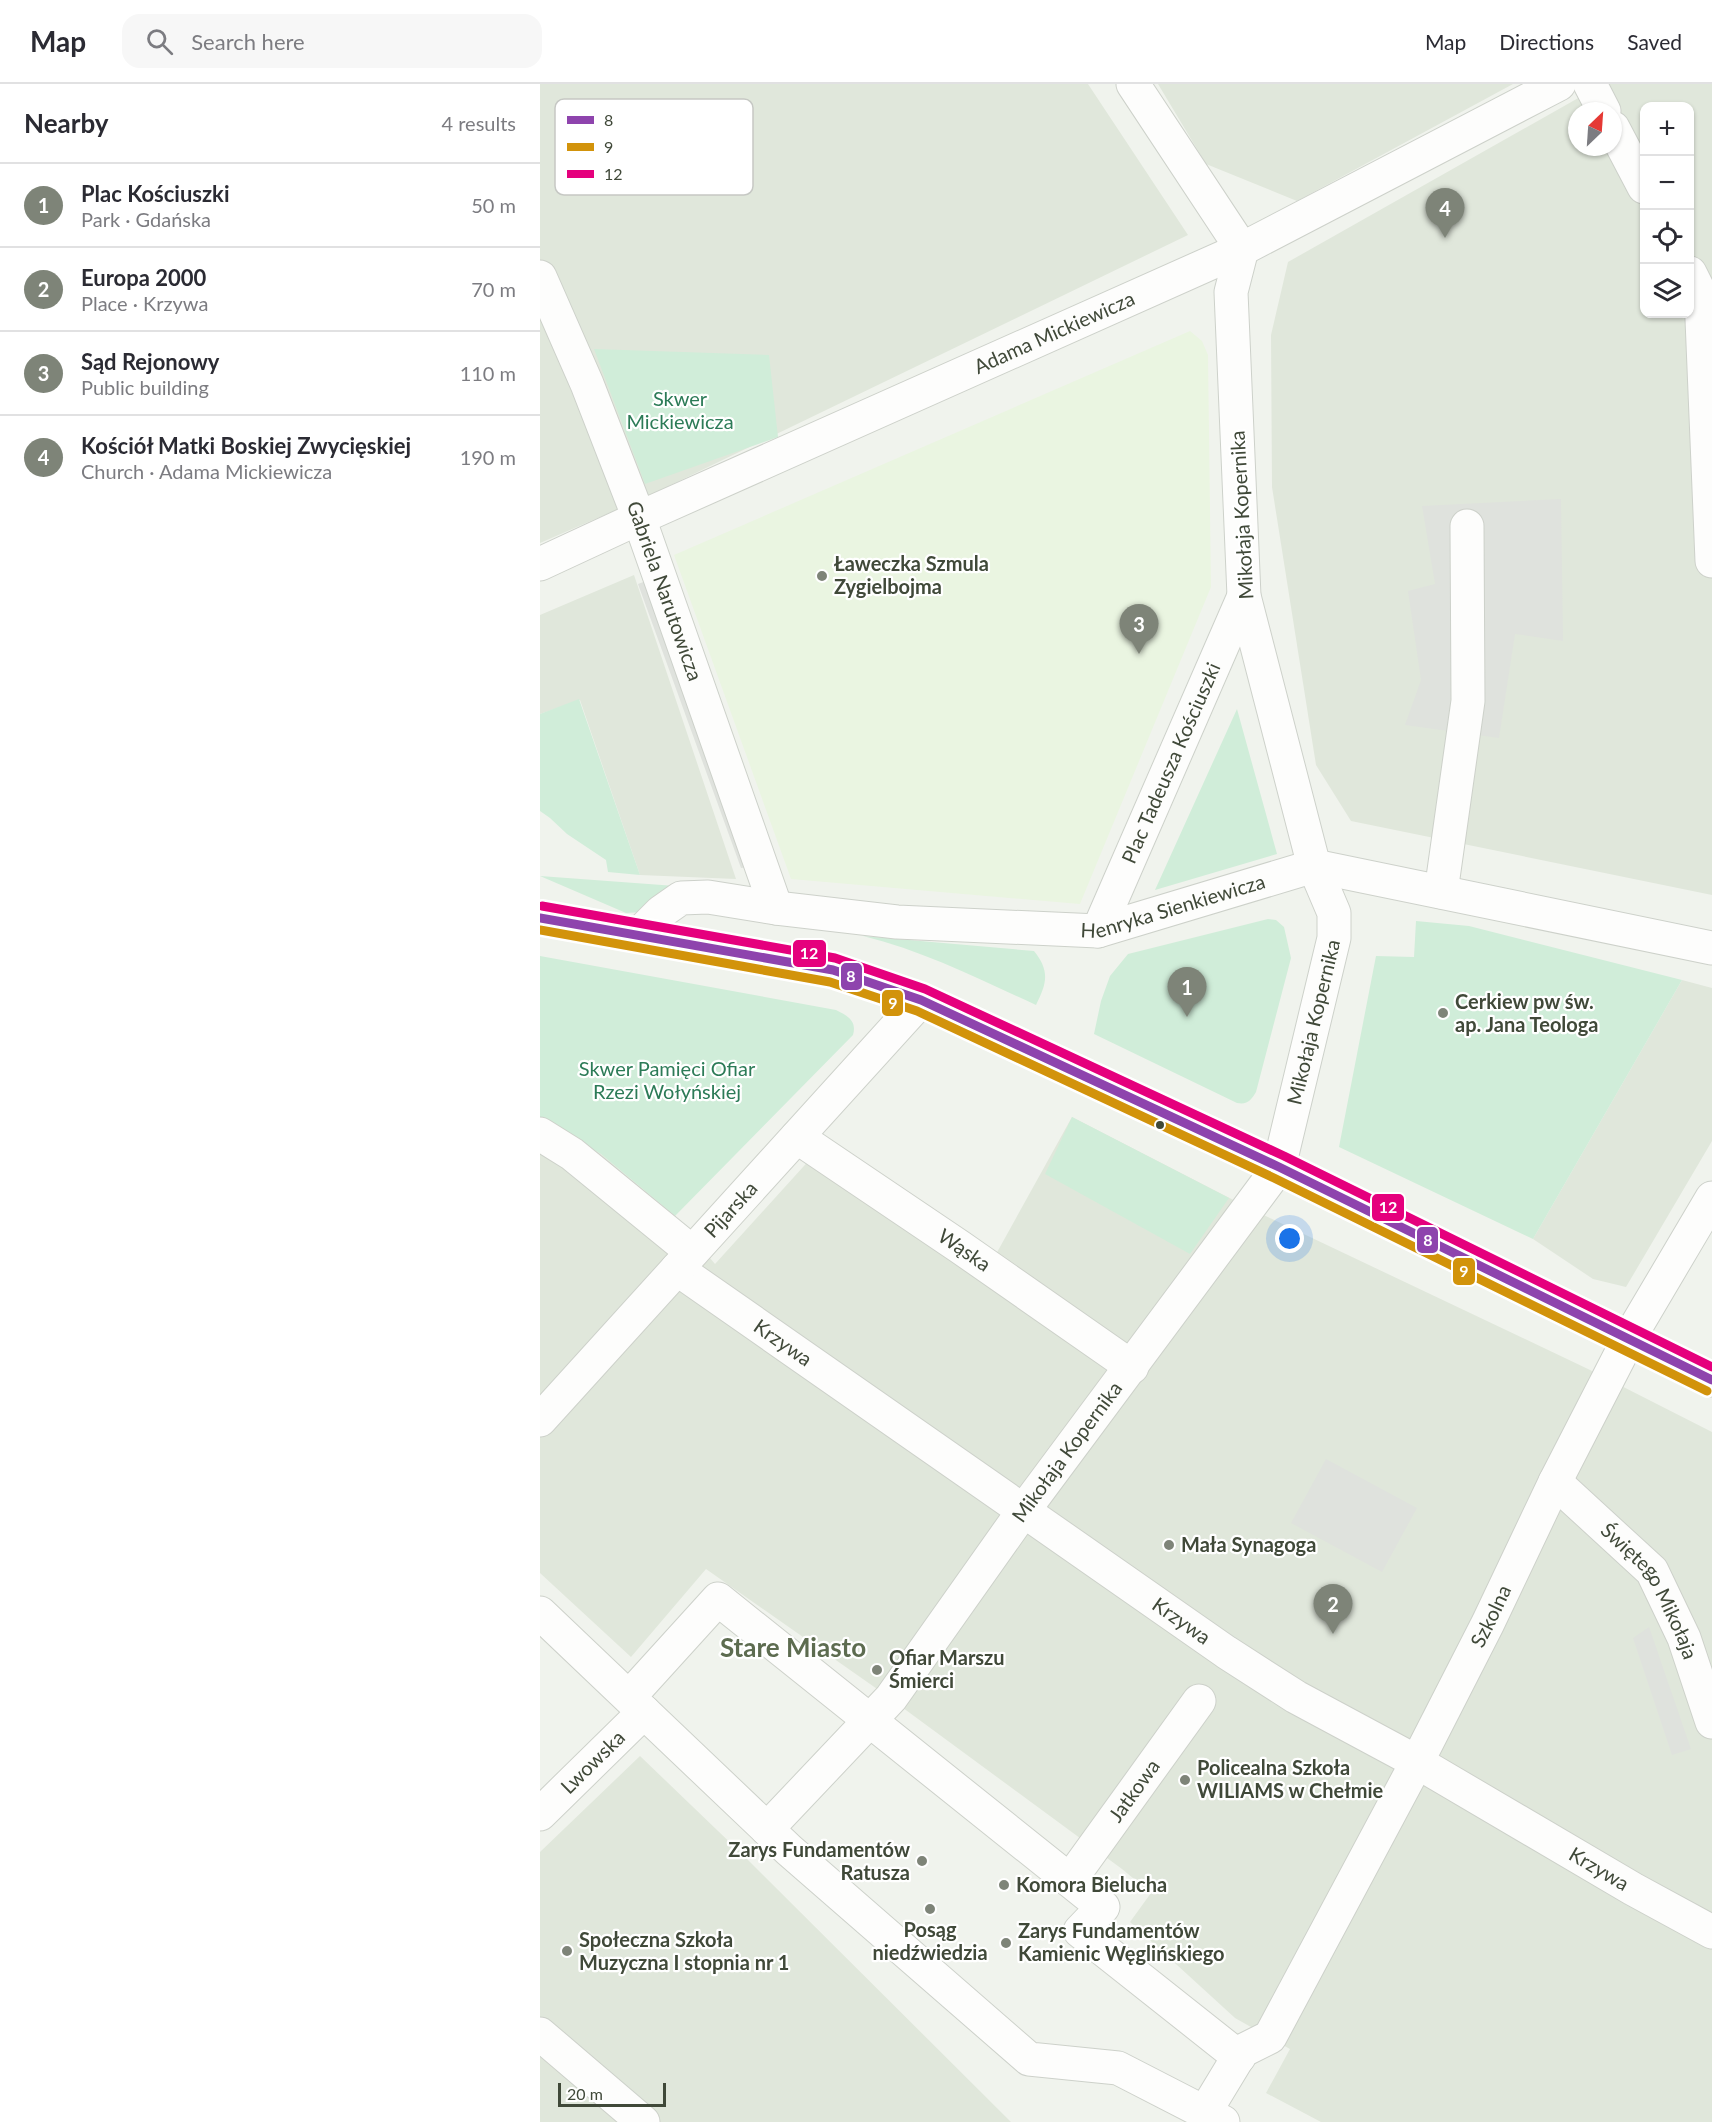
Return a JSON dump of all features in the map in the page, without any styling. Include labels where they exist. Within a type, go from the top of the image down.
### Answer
[{"type":"street","points":[[1133,84],[1242,249]]},
{"type":"street","points":[[1590,84],[1599,102]]},
{"type":"street","name":"Adama Mickiewicza","points":[[540,564],[1242,249],[1542,88]]},
{"type":"street","points":[[1622,145],[1640,180]]},
{"type":"street","name":"Mikołaja Kopernika","points":[[767,1829],[881,1709],[1024,1510],[1279,1167],[1334,938],[1334,913],[1314,866],[1244,596],[1231,292],[1242,249]]},
{"type":"street","name":"Gabriela Narutowicza","points":[[540,277],[587,384],[639,518],[776,908]]},
{"type":"street","points":[[1694,282],[1701,295],[1712,561]]},
{"type":"street","points":[[1441,892],[1468,701],[1467,526]]},
{"type":"street","name":"Plac Tadeusza Kościuszki","points":[[1098,932],[1244,596]]},
{"type":"street","name":"Henryka Sienkiewicza","points":[[638,935],[661,912],[681,898],[708,897],[776,908],[897,922],[1098,932],[1314,866],[1712,948]]},
{"type":"street","points":[[540,918],[833,970],[921,1000],[1279,1167],[1712,1380]]},
{"type":"street","name":"Pijarska","points":[[540,1420],[921,1000]]},
{"type":"street","name":"Krzywa","points":[[540,1134],[572,1154],[684,1261],[1024,1510],[1226,1652],[1296,1697],[1417,1762],[1642,1894],[1712,1932]]},
{"type":"street","name":"Wąska","points":[[797,1137],[1132,1367]]},
{"type":"street","name":"Szkolna","points":[[1239,2057],[1242,2051],[1270,2037],[1417,1762],[1628,1340],[1712,1198]]},
{"type":"street","name":"Świętego Mikołaja","points":[[1555,1482],[1652,1571],[1684,1638],[1712,1722]]},
{"type":"street","name":"Lwowska","points":[[540,1814],[628,1696],[718,1599],[881,1709]]},
{"type":"street","points":[[540,1612],[789,1850],[1029,2059],[1118,2068],[1214,2117],[1239,2057],[1080,1931],[1103,1907],[1070,1880],[881,1709]]},
{"type":"street","name":"Jatkowa","points":[[1070,1880],[1199,1701]]},
{"type":"street","points":[[540,2034],[643,2122]]},
{"type":"shaded area","points":[[540,84],[1088,84],[1188,235],[646,497],[540,543]]},
{"type":"shaded area","points":[[1158,84],[1513,84],[1297,201],[1206,164]]},
{"type":"shaded area","points":[[1603,84],[1712,84],[1712,895],[1351,821],[1316,765],[1272,487],[1271,335],[1288,262],[1568,104],[1568,156],[1622,156],[1622,102],[1571,102]]},
{"type":"shaded area","points":[[1190,331],[1202,341],[1208,355],[1211,587],[1080,904],[791,879],[674,555]]},
{"type":"shaded area","points":[[1561,499],[1563,641],[1515,634],[1499,738],[1405,725],[1421,680],[1408,591],[1435,584],[1422,506]]},
{"type":"shaded area","points":[[634,575],[736,879],[640,875],[580,700],[540,714],[540,615]]},
{"type":"shaded area","points":[[654,578],[758,866],[741,868],[638,584]]},
{"type":"shaded area","points":[[1682,980],[1712,988],[1712,1141],[1626,1287],[1593,1279],[1533,1239]]},
{"type":"shaded area","points":[[540,1114],[601,1154],[675,1216],[715,1264],[813,1156],[985,1274],[1072,1117],[1249,1208],[1588,1369],[1712,1432],[1712,2122],[1321,2122],[1266,2093],[1290,2049],[1235,2018],[1130,1922],[1151,1893],[1122,1869],[880,1691],[706,1569],[631,1657],[540,1573]]},
{"type":"shaded area","points":[[1326,1459],[1417,1508],[1382,1572],[1291,1523]]},
{"type":"shaded area","points":[[1649,1627],[1691,1749],[1672,1755],[1633,1638]]},
{"type":"shaded area","points":[[640,1756],[743,1855],[1011,2122],[540,2122],[540,1852]]},
{"type":"green space","name":"Skwer Mickiewicza","points":[[594,349],[769,355],[778,437],[645,484]]},
{"type":"green space","points":[[579,699],[640,875],[608,872],[606,860],[567,834],[540,811],[540,714]]},
{"type":"green space","points":[[1237,709],[1277,854],[1155,890]]},
{"type":"green space","points":[[540,876],[689,887],[642,912],[626,913]]},
{"type":"green space","points":[[1268,919],[1276,920],[1284,927],[1291,958],[1256,1092],[1249,1101],[1237,1103],[1094,1034],[1101,1001],[1110,976],[1128,954]]},
{"type":"green space","points":[[1416,921],[1469,926],[1682,980],[1533,1239],[1339,1147],[1376,956],[1414,957]]},
{"type":"green space","points":[[863,936],[1034,951],[1045,971],[1043,990],[1036,1005],[908,949]]},
{"type":"green space","name":"Skwer Pamięci Ofiar Rzezi Wołyńskiej","points":[[540,956],[836,1010],[851,1020],[854,1026],[853,1035],[675,1216],[601,1154],[540,1118]]},
{"type":"green space","points":[[1072,1117],[1229,1198],[1190,1254],[1045,1174]]},
{"type":"transit line","name":"12","points":[[542,906],[835,958],[925,989],[1284,1156],[1712,1367]]},
{"type":"transit line","name":"8","points":[[540,918],[833,970],[921,1000],[1279,1167],[1712,1380]]},
{"type":"transit line","name":"9","points":[[540,930],[830,982],[917,1011],[1274,1178],[1707,1391]]},
{"type":"place","name":"Kościół Matki Boskiej Zwycięskiej","points":[[1445,238]]},
{"type":"place","name":"Ławeczka Szmula Zygielbojma","points":[[822,576]]},
{"type":"place","name":"Sąd Rejonowy","points":[[1139,654]]},
{"type":"place","name":"Cerkiew pw św. ap. Jana Teologa","points":[[1443,1013]]},
{"type":"place","name":"Plac Kościuszki","points":[[1187,1017]]},
{"type":"place","name":"Mała Synagoga","points":[[1169,1545]]},
{"type":"place","name":"Europa 2000","points":[[1333,1634]]},
{"type":"place","name":"Ofiar Marszu Śmierci","points":[[877,1670]]},
{"type":"place","name":"Policealna Szkoła WILIAMS w Chełmie","points":[[1185,1780]]},
{"type":"place","name":"Zarys Fundamentów Ratusza","points":[[922,1861]]},
{"type":"place","name":"Komora Bielucha","points":[[1004,1885]]},
{"type":"place","name":"Posąg niedźwiedzia","points":[[930,1909]]},
{"type":"place","name":"Zarys Fundamentów Kamienic Węglińskiego","points":[[1006,1943]]},
{"type":"place","name":"Społeczna Szkoła Muzyczna I stopnia nr 1","points":[[567,1951]]},
{"type":"district","name":"Stare Miasto","points":[[793,1648]]}]
